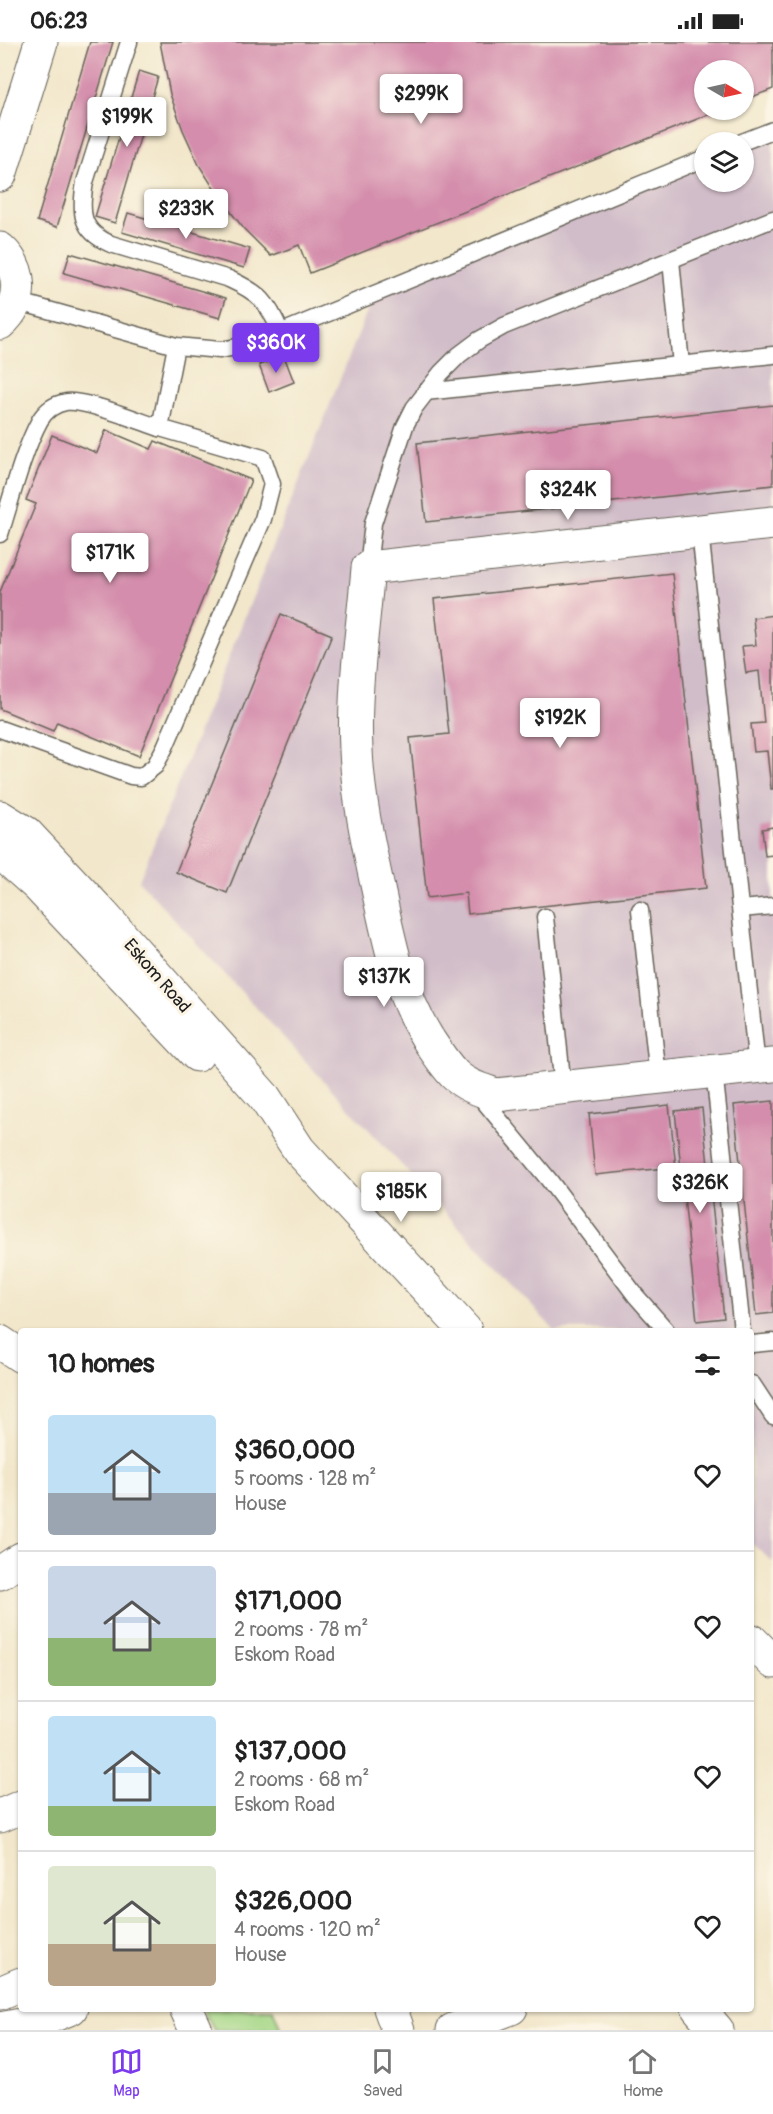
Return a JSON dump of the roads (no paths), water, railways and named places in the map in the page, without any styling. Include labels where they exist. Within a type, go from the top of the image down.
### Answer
[{"type":"street","points":[[0,175],[7,128],[41,42]]},
{"type":"street","points":[[0,249],[10,258],[17,275],[8,312]]},
{"type":"street","points":[[765,1066],[496,1095],[472,1086],[455,1076],[436,1051],[416,1018],[397,974],[367,842],[359,793],[356,749],[357,696],[368,568],[773,523]]},
{"type":"street","name":"Eskom Road","points":[[0,818],[26,833],[103,915],[265,1098],[299,1150]]},
{"type":"street","name":"Eskom Road","points":[[0,852],[46,895],[246,1107],[299,1150],[463,1328]]},
{"type":"street","points":[[0,1342],[18,1354]]},
{"type":"street","points":[[0,1574],[18,1561]]},
{"type":"street","points":[[754,1643],[773,1662]]},
{"type":"street","points":[[0,1816],[18,1808]]},
{"type":"street","points":[[0,2030],[18,2003]]},
{"type":"street","points":[[188,2012],[196,2030]]},
{"type":"street","points":[[391,2012],[398,2030]]},
{"type":"street","points":[[453,2030],[500,2012]]},
{"type":"street","points":[[701,2012],[717,2030]]},
{"type":"lane","points":[[129,42],[85,182],[82,202],[85,221],[96,237],[111,244],[229,279],[244,286],[255,293],[271,310],[281,333]]},
{"type":"lane","points":[[754,137],[773,130]]},
{"type":"lane","points":[[8,312],[204,350],[231,349],[254,344],[694,163]]},
{"type":"lane","points":[[368,568],[373,523],[405,426],[425,392],[459,355],[504,326],[773,219]]},
{"type":"lane","points":[[671,260],[681,365]]},
{"type":"lane","points":[[160,428],[176,346]]},
{"type":"lane","points":[[425,392],[773,355]]},
{"type":"lane","points":[[0,534],[29,446],[41,418],[53,405],[68,402],[95,407],[263,458],[272,484],[263,519],[165,747],[155,765],[141,777],[131,776],[0,729]]},
{"type":"lane","points":[[700,531],[741,909],[765,1066]]},
{"type":"lane","points":[[741,909],[773,906]]},
{"type":"lane","points":[[640,910],[658,1077]]},
{"type":"lane","points":[[544,917],[562,1088]]},
{"type":"lane","points":[[714,1071],[742,1328]]},
{"type":"lane","points":[[472,1086],[549,1180],[636,1296],[664,1328]]},
{"type":"lane","points":[[754,1344],[773,1342]]},
{"type":"lane","points":[[754,1387],[773,1416]]}]
